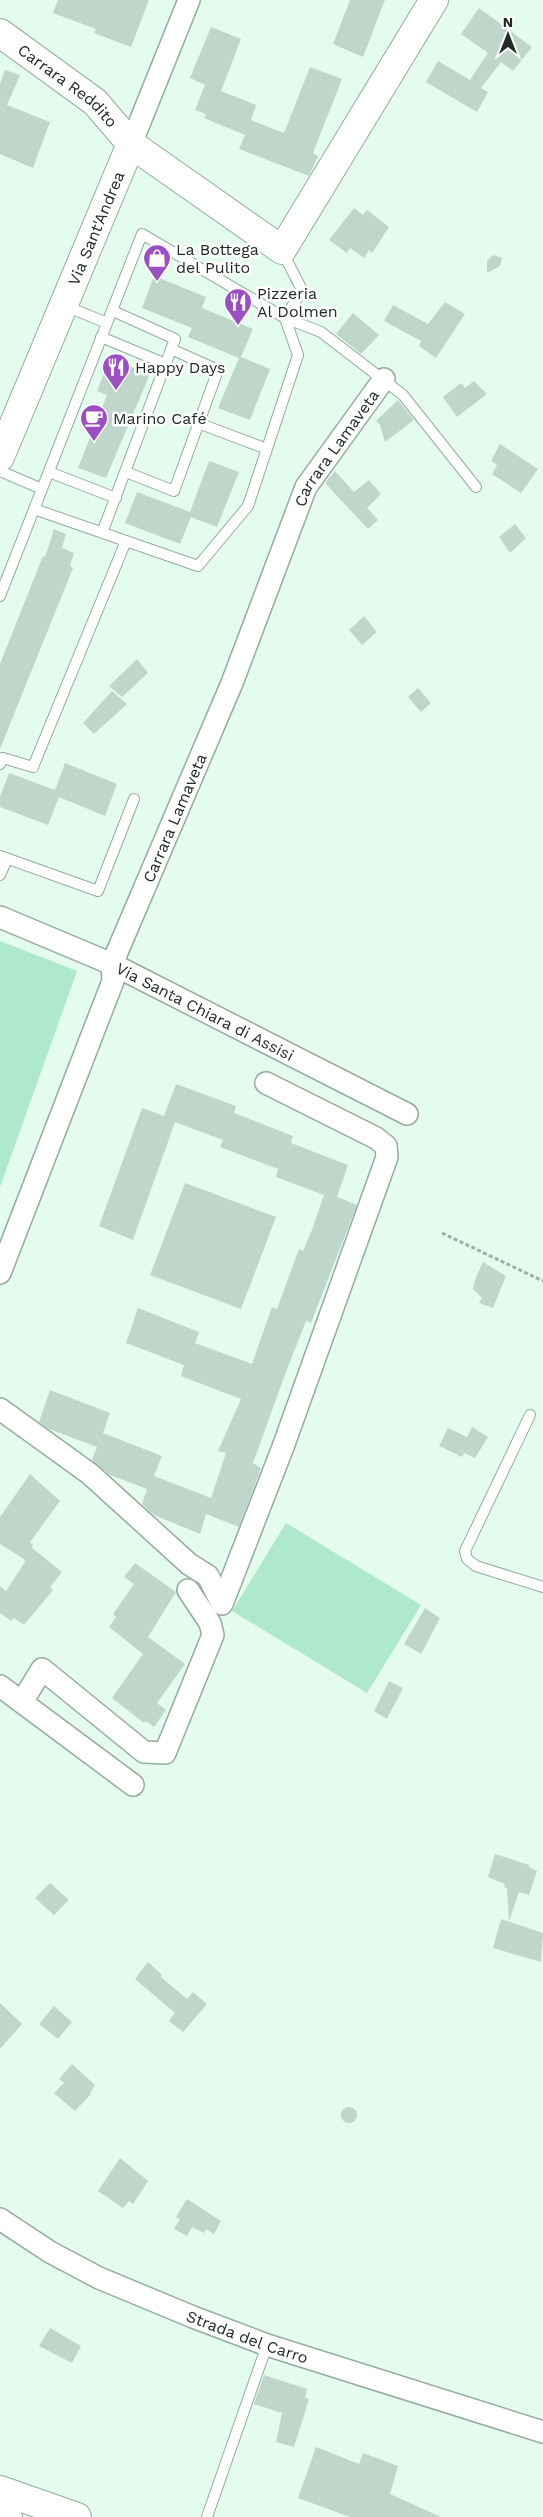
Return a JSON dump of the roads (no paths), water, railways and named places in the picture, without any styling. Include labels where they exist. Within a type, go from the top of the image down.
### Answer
[{"type":"main road","points":[[282,250],[434,0]]},
{"type":"main road","name":"Carrara Reddito","points":[[0,33],[95,102],[132,144],[282,250]]},
{"type":"main road","name":"Via Sant'Andrea","points":[[0,457],[62,305],[132,144]]},
{"type":"main road","points":[[0,2490],[77,2517]]},
{"type":"main road","points":[[0,2514],[8,2517]]},
{"type":"street","name":"Via Sant'Andrea","points":[[132,144],[189,0]]},
{"type":"street","name":"Carrara Lamaveta","points":[[0,1273],[113,981],[112,964],[232,684],[306,487],[384,379]]},
{"type":"street","name":"Via Santa Chiara di Assisi","points":[[0,917],[112,964],[407,1114]]},
{"type":"street","points":[[0,1409],[90,1474],[189,1564],[208,1576],[222,1604],[283,1447],[388,1157],[386,1146],[376,1138],[266,1083]]},
{"type":"street","points":[[22,1702],[42,1670],[144,1752],[165,1753],[213,1635],[210,1623],[188,1590]]},
{"type":"street","points":[[0,1686],[134,1785]]},
{"type":"street","name":"Strada del Carro","points":[[0,2219],[50,2252],[99,2278],[267,2345],[411,2392],[509,2420],[543,2432]]},
{"type":"street","name":"Strada del Carro","points":[[509,2420],[543,2422]]},
{"type":"lane","points":[[0,596],[142,234],[285,318],[321,332],[384,379],[403,395],[476,487]]},
{"type":"lane","points":[[282,250],[302,290],[285,318]]},
{"type":"lane","points":[[62,305],[107,323]]},
{"type":"lane","points":[[102,533],[175,339],[112,310]]},
{"type":"lane","points":[[34,509],[198,566],[248,506],[298,356],[285,318]]},
{"type":"lane","points":[[101,337],[166,364]]},
{"type":"lane","points":[[126,472],[174,491],[218,370],[171,349]]},
{"type":"lane","points":[[198,424],[267,449]]},
{"type":"lane","points":[[0,471],[42,489]]},
{"type":"lane","points":[[49,472],[116,498]]},
{"type":"lane","points":[[0,764],[3,758],[34,767],[126,541]]},
{"type":"lane","points":[[0,875],[3,858],[98,891],[134,799]]},
{"type":"lane","points":[[530,1415],[466,1551],[467,1559],[476,1566],[543,1587]]},
{"type":"lane","points":[[207,2517],[267,2345]]},
{"type":"place","name":"La Bottega del Pulito","points":[[157,282]]},
{"type":"place","name":"Pizzeria Al Dolmen","points":[[238,326]]},
{"type":"place","name":"Happy Days","points":[[116,391]]},
{"type":"place","name":"Marino Café","points":[[94,442]]}]
